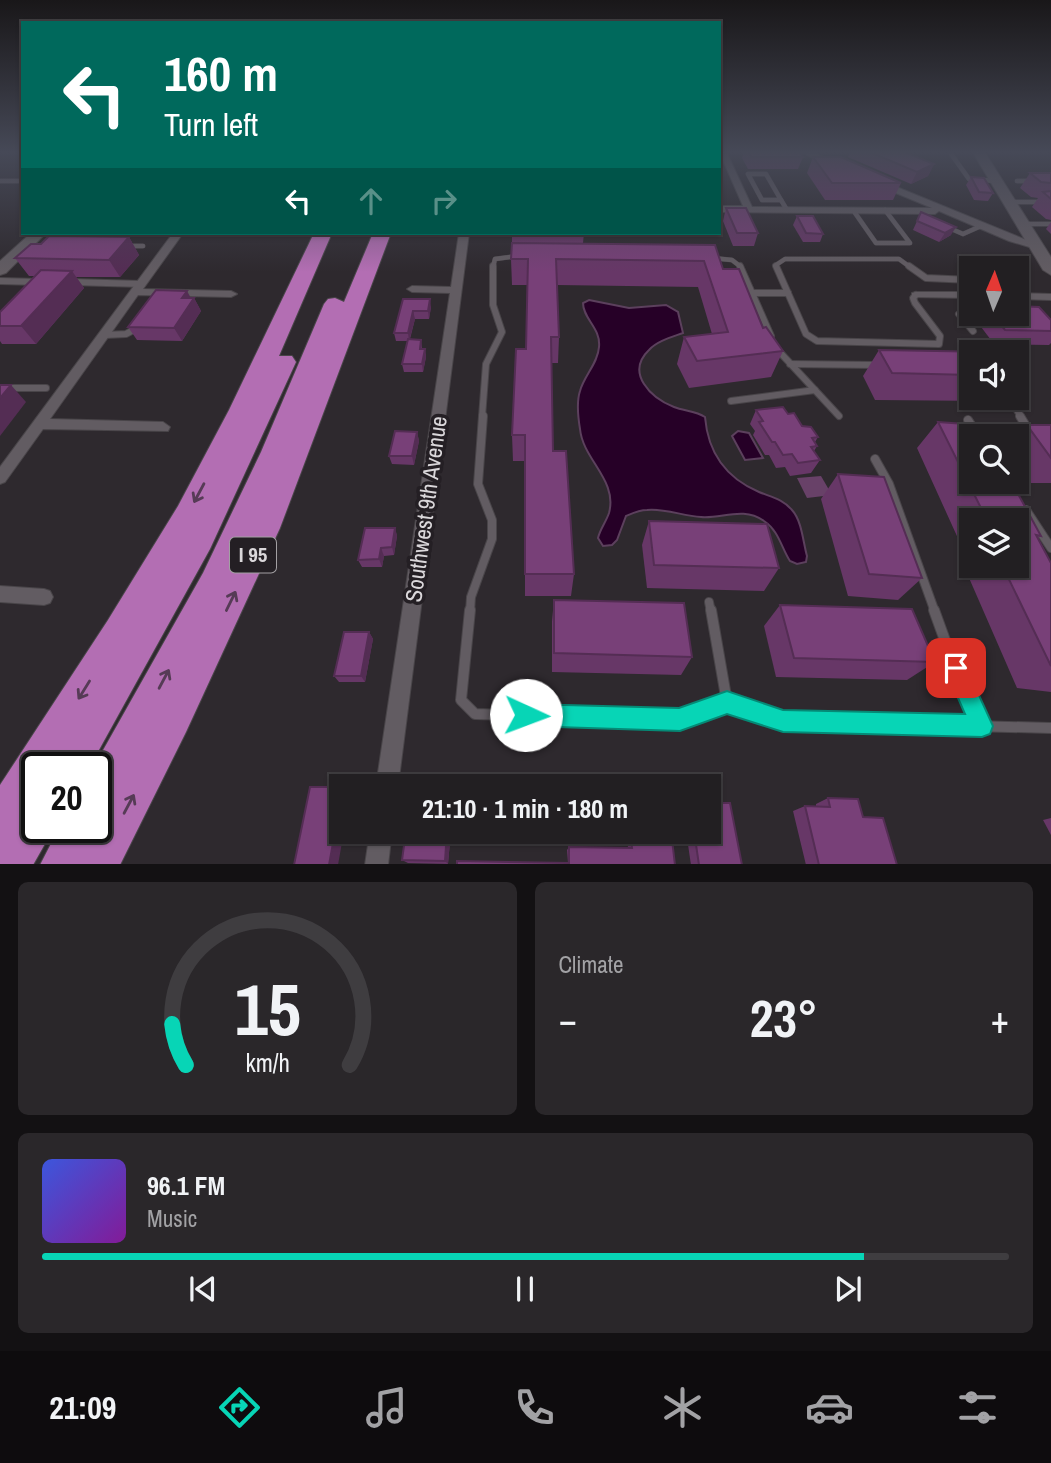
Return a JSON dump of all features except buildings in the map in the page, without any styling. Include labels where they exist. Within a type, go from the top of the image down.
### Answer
[{"type":"highway","points":[[0,822],[91,678],[188,514],[247,399],[322,235]]},
{"type":"highway","points":[[76,752],[205,528],[252,432],[341,235]]},
{"type":"highway","points":[[112,774],[214,584],[257,492],[362,235]]},
{"type":"highway","name":"I 95","points":[[97,864],[204,657],[265,528],[381,235]]},
{"type":"highway","points":[[8,864],[21,843]]},
{"type":"highway","points":[[61,864],[74,843]]},
{"type":"main road","points":[[1002,191],[1041,246],[1051,270]]},
{"type":"main road","points":[[0,270],[32,242]]},
{"type":"street","points":[[740,191],[749,209]]},
{"type":"street","points":[[898,191],[981,226],[1041,246]]},
{"type":"street","points":[[721,209],[784,205],[853,210],[944,211]]},
{"type":"street","points":[[0,478],[177,235]]},
{"type":"street","name":"Southwest 9th Avenue","points":[[389,774],[464,235]]},
{"type":"street","points":[[139,288],[163,292],[231,294]]},
{"type":"street","points":[[412,289],[457,290]]},
{"type":"street","points":[[916,295],[959,295]]},
{"type":"street","points":[[1029,296],[1051,297]]},
{"type":"street","points":[[39,424],[163,427]]},
{"type":"street","points":[[0,594],[44,597]]},
{"type":"street","points":[[376,864],[379,844]]},
{"type":"lane","points":[[757,191],[762,200],[784,205]]},
{"type":"lane","points":[[776,191],[784,205]]},
{"type":"lane","points":[[1009,202],[1051,202]]},
{"type":"lane","points":[[853,210],[876,243],[910,243],[885,210]]},
{"type":"lane","points":[[910,211],[932,220]]},
{"type":"lane","points":[[1023,223],[1051,224]]},
{"type":"lane","points":[[942,225],[963,234],[981,226]]},
{"type":"lane","points":[[118,246],[143,246]]},
{"type":"lane","points":[[531,257],[503,256],[495,259],[493,264],[493,305],[502,332],[486,364],[478,484],[492,520],[492,539],[471,597],[461,700],[475,714],[680,720],[727,702],[783,721],[1051,728]]},
{"type":"lane","points":[[695,258],[732,260],[739,264],[775,347],[839,416]]},
{"type":"lane","points":[[916,295],[913,298],[915,303],[940,336],[939,344],[817,341],[806,334],[776,265],[785,259],[899,259],[909,263],[918,275],[936,280],[959,280]]},
{"type":"lane","points":[[0,281],[47,282]]},
{"type":"lane","points":[[25,290],[33,282]]},
{"type":"lane","points":[[61,282],[139,288]]},
{"type":"lane","points":[[156,303],[163,292]]},
{"type":"lane","points":[[752,293],[788,293]]},
{"type":"lane","points":[[105,335],[135,331],[142,322]]},
{"type":"lane","points":[[969,326],[973,331]]},
{"type":"lane","points":[[790,364],[888,366]]},
{"type":"lane","points":[[0,388],[46,388]]},
{"type":"lane","points":[[731,401],[815,390]]},
{"type":"lane","points":[[1017,410],[1030,433]]},
{"type":"lane","points":[[968,420],[970,424]]},
{"type":"lane","points":[[875,459],[889,484],[956,668],[982,726]]},
{"type":"lane","points":[[1018,499],[1051,548]]},
{"type":"lane","points":[[709,602],[727,702]]},
{"type":"shaded area","points":[[589,300],[629,308],[666,305],[678,312],[683,333],[656,344],[642,359],[640,376],[644,384],[665,403],[705,417],[710,442],[728,472],[747,486],[781,501],[792,510],[802,532],[806,562],[797,564],[790,561],[769,525],[748,514],[701,517],[660,510],[639,511],[626,516],[617,540],[612,545],[603,546],[598,538],[609,513],[609,490],[582,440],[578,410],[580,391],[599,347],[597,334],[584,309],[583,303]]},
{"type":"shaded area","points":[[738,431],[749,433],[763,458],[745,460],[732,436]]},
{"type":"shaded area","points":[[821,476],[832,495],[807,498],[797,478]]},
{"type":"route","points":[[526,715],[680,720],[727,702],[783,721],[982,726],[956,668]]}]
